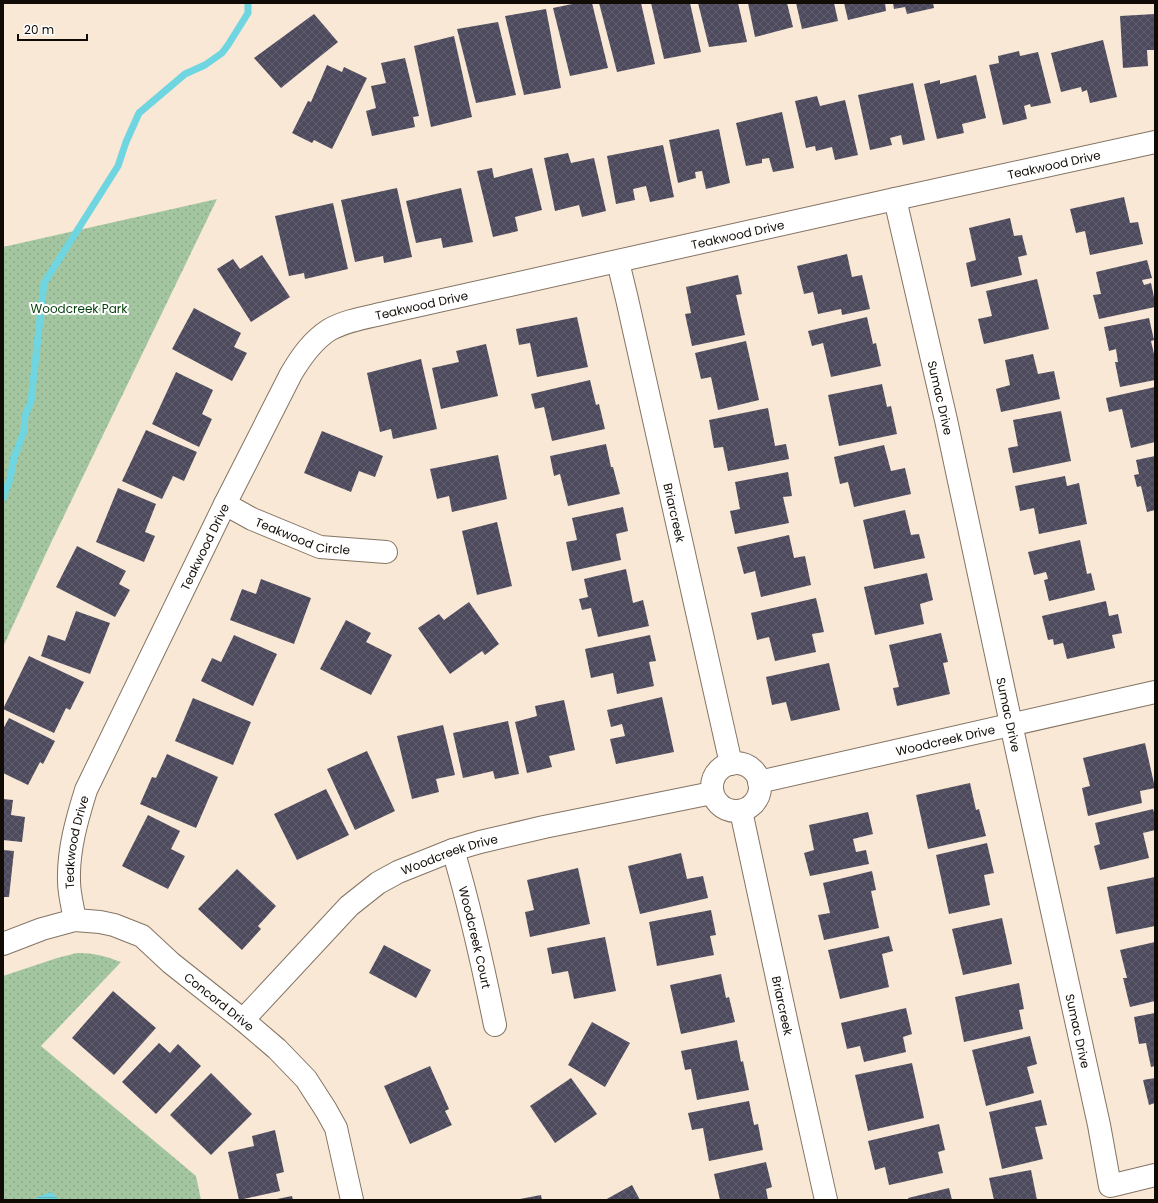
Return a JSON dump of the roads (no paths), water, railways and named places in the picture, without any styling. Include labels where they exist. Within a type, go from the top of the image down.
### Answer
[{"type":"street","name":"Teakwood Drive","points":[[75,920],[69,881],[71,846],[77,818],[86,790],[290,374],[302,354],[330,330],[347,322],[382,314],[1155,142]]},
{"type":"street","name":"Sumac Drive","points":[[895,199],[948,427],[1110,1186],[1155,1175]]},
{"type":"street","name":"Briarcreek","points":[[618,262],[731,764]]},
{"type":"street","name":"Teakwood Circle","points":[[225,504],[252,519],[320,547],[386,552]]},
{"type":"street","name":"Woodcreek Drive","points":[[759,782],[1155,692]]},
{"type":"street","points":[[731,764],[742,764],[750,768],[756,775],[759,782],[759,793],[755,802],[748,808],[741,811],[730,811],[721,807],[715,800],[712,793],[712,782],[716,773],[723,767],[731,764]]},
{"type":"street","name":"Woodcreek Drive","points":[[243,1020],[349,906],[378,883],[398,872],[452,850],[544,827],[712,793]]},
{"type":"street","name":"Briarcreek","points":[[741,811],[826,1200]]},
{"type":"street","name":"Woodcreek Court","points":[[452,850],[465,891],[495,1025]]},
{"type":"street","name":"Concord Drive","points":[[3,944],[42,929],[75,920],[114,925],[142,936],[170,962],[277,1049],[306,1080],[336,1128],[352,1200]]},
{"type":"water","points":[[50,1192],[57,1197],[58,1200],[34,1200],[36,1198]]},
{"type":"waterway","points":[[3,498],[10,479],[14,458],[24,431],[25,416],[31,401],[44,283],[118,166],[126,142],[139,113],[185,74],[205,65],[222,53],[248,13],[248,3]]},
{"type":"park label","name":"Woodcreek Park","points":[[79,308]]}]
